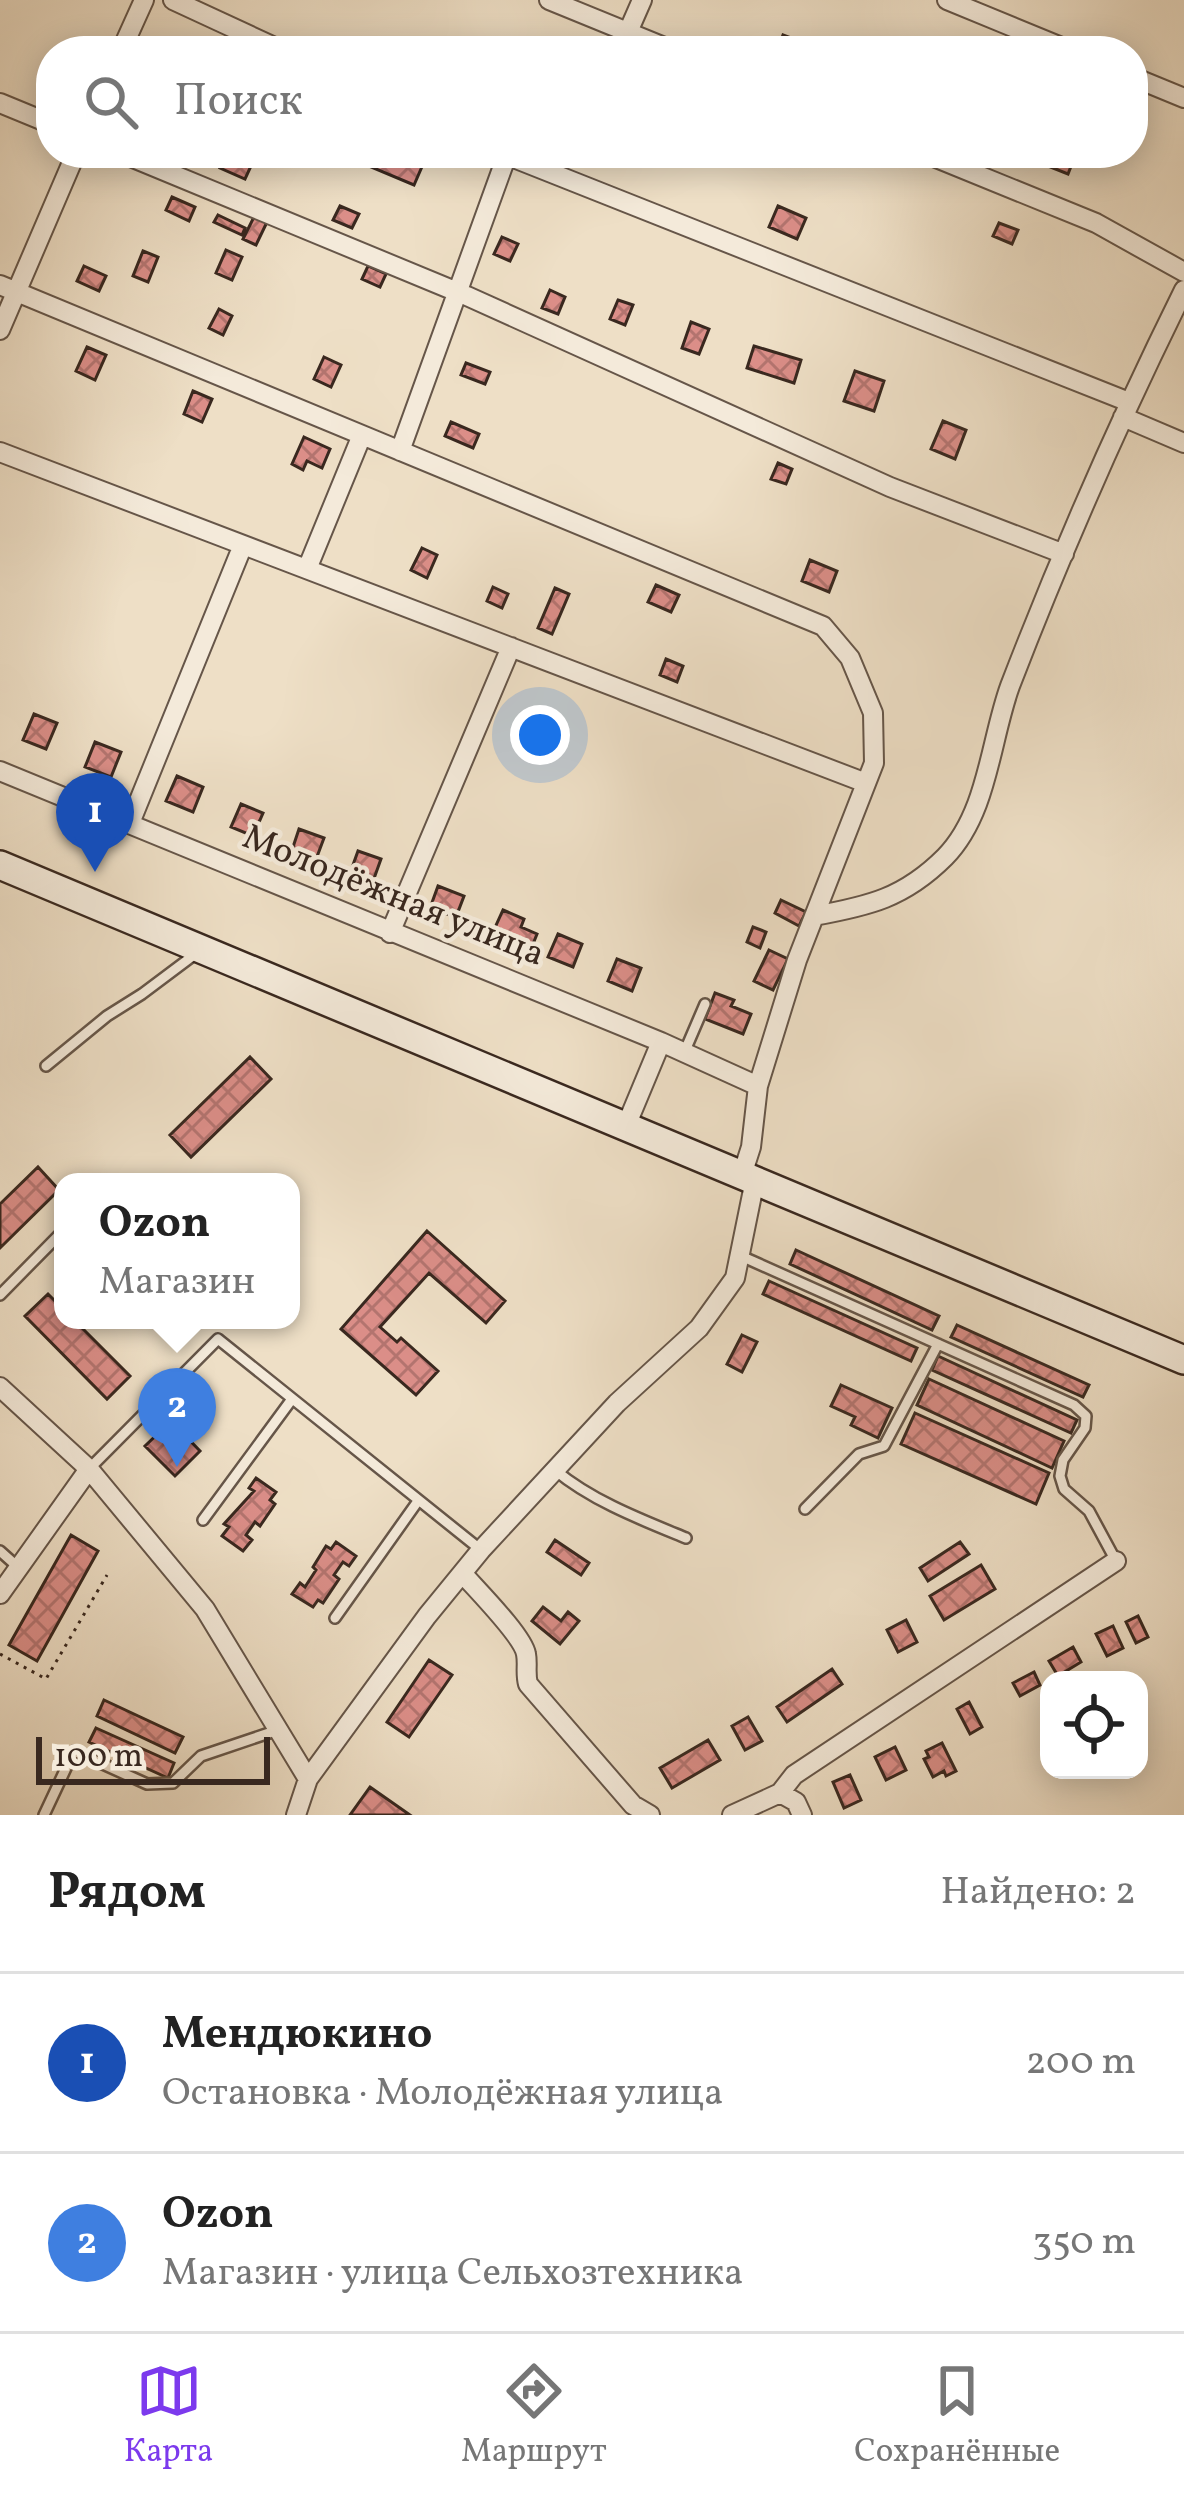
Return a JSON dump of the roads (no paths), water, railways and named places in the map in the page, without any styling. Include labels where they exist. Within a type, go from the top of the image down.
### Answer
[{"type":"street","points":[[128,36],[144,0]]},
{"type":"street","points":[[173,0],[251,36]]},
{"type":"street","points":[[549,0],[638,36]]},
{"type":"street","points":[[628,32],[642,0]]},
{"type":"street","points":[[947,0],[1035,36]]},
{"type":"street","points":[[1148,82],[1184,98]]},
{"type":"street","points":[[0,103],[36,118]]},
{"type":"street","points":[[0,330],[8,288],[68,168]]},
{"type":"street","points":[[157,168],[457,292],[890,487],[1064,554]]},
{"type":"street","points":[[400,451],[499,168]]},
{"type":"street","points":[[538,168],[1126,409],[1184,443]]},
{"type":"street","points":[[960,168],[1096,224],[1184,272]]},
{"type":"street","points":[[8,288],[823,626],[850,658],[873,713],[874,763],[797,960],[758,1086],[735,1278],[699,1328],[617,1402],[427,1616],[308,1779],[296,1815]]},
{"type":"street","points":[[814,916],[869,906],[902,892],[947,855],[971,821],[1008,692],[1126,409],[1184,290]]},
{"type":"street","points":[[307,569],[362,435]]},
{"type":"street","points":[[0,452],[866,783]]},
{"type":"street","points":[[130,823],[242,544]]},
{"type":"street","points":[[390,933],[511,647]]},
{"type":"street","name":"Молодёжная улица","points":[[0,771],[758,1086]]},
{"type":"street","points":[[0,865],[1184,1360]]},
{"type":"street","points":[[626,1126],[661,1042]]},
{"type":"street","points":[[0,1387],[89,1469],[205,1609],[308,1779]]},
{"type":"street","points":[[0,1594],[89,1469]]},
{"type":"street","points":[[732,1815],[780,1792],[794,1775],[1115,1562]]},
{"type":"street","points":[[463,1574],[519,1639],[526,1654],[528,1684],[633,1805],[650,1815]]},
{"type":"street","points":[[780,1792],[796,1802],[802,1815]]},
{"type":"lane","points":[[46,1066],[202,949]]},
{"type":"lane","points":[[684,1053],[705,1004]]},
{"type":"lane","points":[[0,1295],[54,1241]]},
{"type":"lane","points":[[741,1256],[1075,1405],[1086,1416],[1084,1427],[1060,1476],[1064,1490],[1089,1511],[1115,1562]]},
{"type":"lane","points":[[89,1469],[218,1339],[481,1550]]},
{"type":"lane","points":[[805,1509],[859,1454],[884,1446],[938,1344]]},
{"type":"lane","points":[[203,1520],[292,1399]]},
{"type":"lane","points":[[555,1470],[568,1481],[686,1538]]},
{"type":"lane","points":[[335,1618],[418,1501]]},
{"type":"lane","points":[[0,1551],[19,1568]]},
{"type":"lane","points":[[44,1815],[74,1750],[147,1784],[173,1783],[201,1756],[278,1730]]},
{"type":"place","name":"Мендюкино","points":[[95,872]]},
{"type":"place","name":"Ozon","points":[[177,1467]]}]
